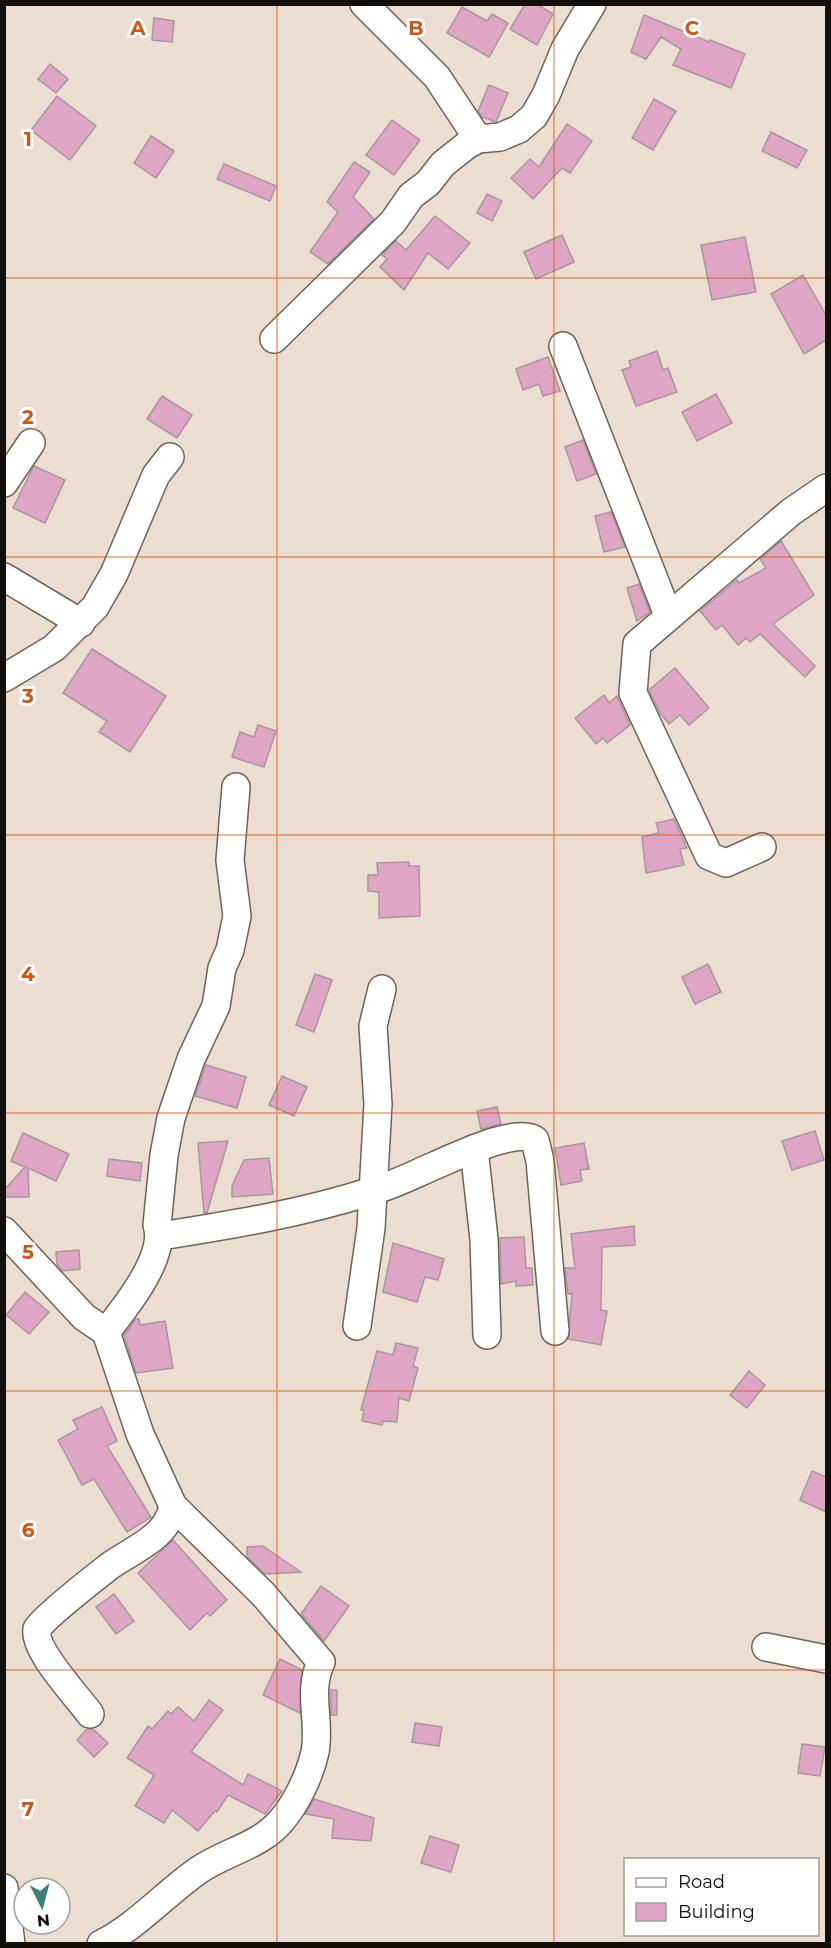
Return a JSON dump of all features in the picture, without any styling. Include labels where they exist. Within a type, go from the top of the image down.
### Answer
[{"type":"street","points":[[364,4],[437,77],[478,139]]},
{"type":"street","points":[[274,339],[393,222],[411,196],[428,183],[443,164],[478,139],[500,137],[519,129],[534,116],[546,95],[565,49],[592,4]]},
{"type":"street","points":[[563,346],[668,615]]},
{"type":"street","points":[[4,483],[31,443]]},
{"type":"street","points":[[4,678],[54,648],[81,623],[94,607],[114,574],[156,475],[170,457]]},
{"type":"street","points":[[762,847],[726,863],[709,856],[633,693],[637,644],[668,615],[791,512],[826,488]]},
{"type":"street","points":[[4,577],[81,623]]},
{"type":"street","points":[[106,1332],[128,1304],[148,1268],[161,1236],[157,1225],[164,1155],[171,1118],[191,1059],[216,1006],[222,968],[230,950],[237,916],[230,860],[236,787]]},
{"type":"street","points":[[357,1326],[374,1191],[378,1104],[373,1026],[382,989]]},
{"type":"street","points":[[161,1236],[239,1224],[374,1191],[474,1149],[513,1137],[529,1136],[535,1140],[540,1161],[555,1331]]},
{"type":"street","points":[[474,1149],[484,1239],[487,1335]]},
{"type":"street","points":[[4,1231],[84,1317],[106,1332],[140,1434],[173,1506],[264,1594],[321,1662],[316,1672],[313,1705],[316,1726],[315,1752],[292,1805],[281,1822],[252,1842],[200,1869],[168,1896],[101,1944]]},
{"type":"street","points":[[90,1714],[47,1658],[36,1637],[37,1629],[111,1565],[161,1532],[171,1519],[173,1506]]},
{"type":"street","points":[[766,1647],[826,1659]]},
{"type":"street","points":[[4,1888],[11,1944]]},
{"type":"building","points":[[525,4],[537,4],[553,14],[537,45],[510,29]]},
{"type":"building","points":[[462,7],[487,21],[492,14],[508,23],[489,57],[447,33]]},
{"type":"building","points":[[644,15],[745,54],[731,88],[673,65],[681,49],[661,37],[646,59],[631,52]]},
{"type":"building","points":[[154,18],[174,21],[172,42],[152,40]]},
{"type":"building","points":[[50,64],[68,79],[56,93],[38,79]]},
{"type":"building","points":[[489,85],[508,93],[496,122],[482,117],[478,111]]},
{"type":"building","points":[[57,96],[96,126],[70,160],[31,130]]},
{"type":"building","points":[[654,99],[676,111],[653,150],[632,138]]},
{"type":"building","points":[[392,120],[420,140],[394,175],[366,155]]},
{"type":"building","points":[[567,124],[592,141],[570,173],[562,168],[533,199],[511,178],[530,159],[539,167]]},
{"type":"building","points":[[771,132],[807,150],[797,168],[762,151]]},
{"type":"building","points":[[151,136],[174,151],[156,178],[134,163]]},
{"type":"building","points":[[354,162],[370,172],[353,197],[374,219],[328,264],[310,252],[338,212],[327,202]]},
{"type":"building","points":[[224,164],[276,186],[270,201],[217,179]]},
{"type":"building","points":[[487,194],[502,201],[492,221],[477,213]]},
{"type":"building","points":[[435,216],[470,243],[448,269],[428,253],[404,290],[380,267],[387,259],[382,255],[396,241],[406,250]]},
{"type":"building","points":[[562,235],[574,262],[536,279],[524,252]]},
{"type":"building","points":[[745,237],[756,292],[712,300],[701,245]]},
{"type":"building","points":[[803,275],[826,315],[826,340],[804,354],[771,294]]},
{"type":"building","points":[[657,351],[663,370],[668,368],[677,392],[636,406],[622,370],[631,367],[629,361]]},
{"type":"building","points":[[548,357],[560,391],[543,396],[539,384],[523,390],[516,369]]},
{"type":"building","points":[[716,394],[732,423],[697,441],[682,412]]},
{"type":"building","points":[[162,396],[192,415],[177,438],[147,419]]},
{"type":"building","points":[[583,440],[596,474],[577,481],[565,447]]},
{"type":"building","points":[[34,466],[65,480],[45,523],[13,508]]},
{"type":"building","points":[[611,512],[625,547],[604,552],[595,516]]},
{"type":"building","points":[[781,541],[814,595],[773,624],[815,666],[805,677],[760,634],[750,642],[746,638],[738,645],[722,625],[716,630],[700,611],[737,580],[739,583],[766,568],[760,559]]},
{"type":"building","points":[[639,584],[650,612],[637,621],[627,588]]},
{"type":"building","points":[[92,649],[166,696],[130,752],[99,732],[107,721],[63,693]]},
{"type":"building","points":[[675,668],[709,708],[689,725],[680,715],[669,724],[660,713],[649,690]]},
{"type":"building","points":[[604,695],[609,703],[617,696],[630,725],[607,743],[603,738],[596,744],[575,718]]},
{"type":"building","points":[[258,725],[276,731],[264,767],[232,757],[240,732],[254,737]]},
{"type":"building","points":[[674,819],[687,848],[680,849],[684,865],[646,873],[642,837],[659,833],[656,823]]},
{"type":"building","points":[[409,862],[409,866],[419,866],[420,916],[379,918],[379,892],[368,891],[368,875],[378,875],[377,863]]},
{"type":"building","points":[[708,964],[721,992],[695,1004],[682,977]]},
{"type":"building","points":[[315,974],[332,980],[314,1032],[296,1025]]},
{"type":"building","points":[[206,1065],[246,1077],[237,1108],[195,1096]]},
{"type":"building","points":[[282,1076],[307,1087],[294,1116],[269,1105]]},
{"type":"building","points":[[497,1107],[501,1124],[481,1129],[477,1111]]},
{"type":"building","points":[[815,1131],[824,1160],[792,1170],[782,1141]]},
{"type":"building","points":[[23,1133],[69,1154],[56,1181],[28,1168],[29,1197],[4,1197],[4,1190],[25,1167],[11,1161]]},
{"type":"building","points":[[228,1141],[207,1213],[204,1213],[198,1143]]},
{"type":"building","points":[[584,1143],[589,1169],[580,1170],[582,1181],[561,1185],[555,1148]]},
{"type":"building","points":[[269,1158],[273,1194],[232,1197],[232,1186],[244,1160]]},
{"type":"building","points":[[109,1159],[142,1163],[140,1181],[107,1176]]},
{"type":"building","points":[[634,1226],[635,1245],[602,1247],[601,1310],[607,1311],[601,1345],[568,1339],[572,1294],[568,1294],[565,1268],[575,1268],[571,1234]]},
{"type":"building","points":[[524,1237],[526,1268],[532,1268],[533,1285],[516,1286],[516,1281],[501,1284],[500,1238]]},
{"type":"building","points":[[393,1243],[444,1259],[438,1280],[425,1277],[417,1302],[383,1292]]},
{"type":"building","points":[[79,1250],[80,1269],[62,1271],[57,1264],[56,1252]]},
{"type":"building","points":[[25,1292],[49,1312],[29,1334],[6,1315]]},
{"type":"building","points":[[136,1319],[139,1319],[140,1325],[165,1321],[173,1368],[136,1373],[124,1335]]},
{"type":"building","points":[[396,1343],[418,1348],[413,1366],[418,1368],[409,1401],[399,1398],[397,1422],[383,1421],[382,1425],[362,1421],[364,1410],[361,1410],[377,1351],[393,1355]]},
{"type":"building","points":[[749,1371],[765,1385],[747,1408],[730,1395]]},
{"type":"building","points":[[102,1407],[117,1441],[107,1446],[151,1517],[127,1532],[94,1479],[82,1485],[58,1440],[78,1429],[73,1420]]},
{"type":"building","points":[[812,1471],[826,1477],[826,1512],[800,1500]]},
{"type":"building","points":[[173,1540],[227,1600],[210,1616],[207,1613],[190,1630],[138,1573]]},
{"type":"building","points":[[263,1546],[301,1572],[265,1574],[247,1557],[247,1547]]},
{"type":"building","points":[[321,1586],[349,1606],[324,1641],[301,1614]]},
{"type":"building","points":[[114,1594],[134,1621],[116,1634],[96,1607]]},
{"type":"building","points":[[280,1659],[302,1670],[300,1713],[263,1695]]},
{"type":"building","points":[[331,1690],[337,1690],[337,1715],[331,1715]]},
{"type":"building","points":[[209,1700],[223,1710],[191,1752],[243,1785],[248,1774],[282,1791],[265,1814],[228,1795],[217,1812],[215,1811],[198,1831],[172,1810],[164,1823],[135,1806],[154,1775],[127,1758],[148,1726],[152,1729],[168,1711],[171,1714],[178,1707],[194,1721]]},
{"type":"building","points":[[415,1723],[442,1727],[439,1746],[412,1742]]},
{"type":"building","points":[[87,1729],[93,1729],[108,1743],[94,1757],[77,1740]]},
{"type":"building","points":[[802,1744],[825,1747],[820,1776],[798,1773]]},
{"type":"building","points":[[314,1799],[374,1818],[371,1841],[332,1838],[334,1819],[305,1814]]},
{"type":"building","points":[[430,1836],[459,1845],[451,1872],[421,1863]]}]
